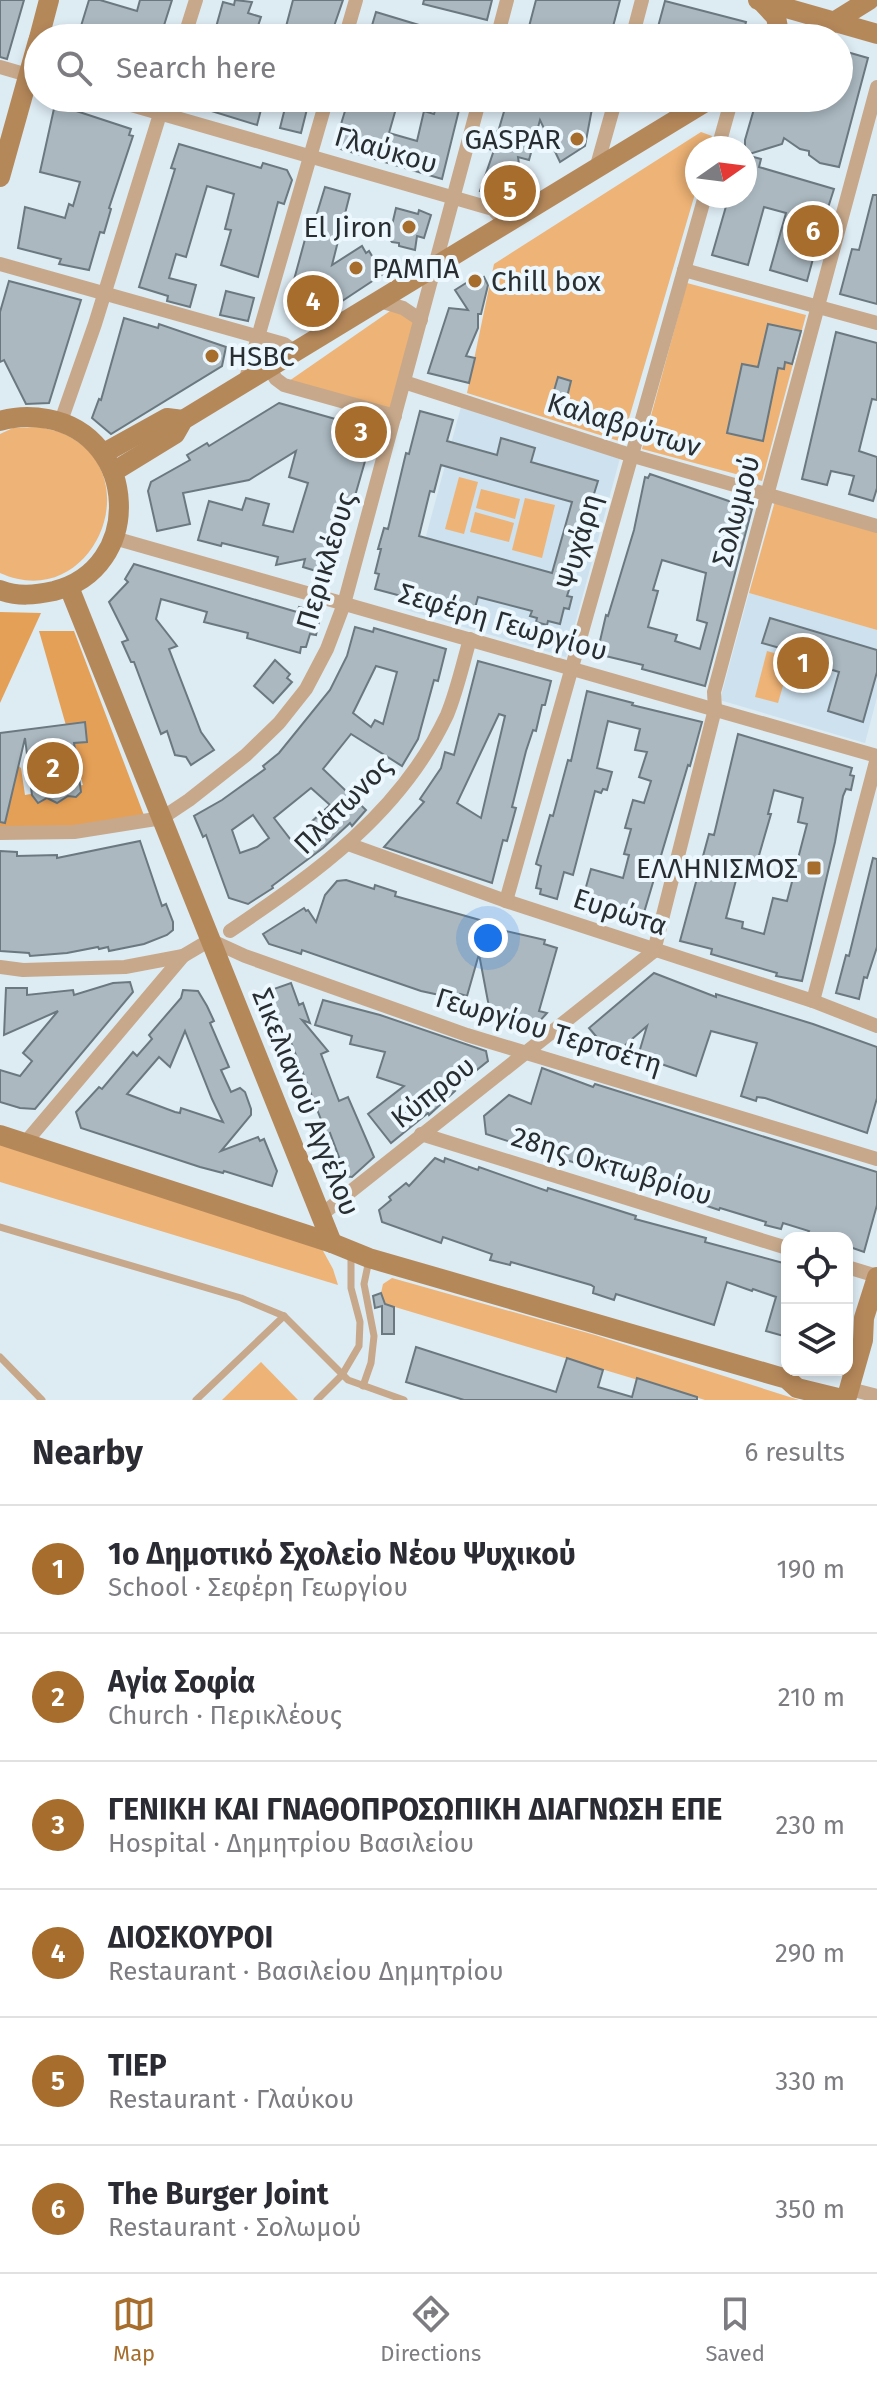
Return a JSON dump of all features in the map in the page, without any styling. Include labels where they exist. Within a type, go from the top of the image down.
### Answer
[{"type":"street","points":[[42,24],[49,0]]},
{"type":"street","points":[[188,24],[196,0]]},
{"type":"street","points":[[349,24],[356,0]]},
{"type":"street","points":[[501,24],[507,0]]},
{"type":"street","points":[[636,24],[642,0]]},
{"type":"street","points":[[758,0],[849,10],[877,8]]},
{"type":"street","points":[[758,0],[769,7],[777,24]]},
{"type":"street","points":[[849,10],[877,34]]},
{"type":"street","points":[[828,24],[849,10]]},
{"type":"street","points":[[0,67],[24,74]]},
{"type":"street","name":"Σολωμού","points":[[654,951],[715,709],[714,692],[877,87]]},
{"type":"street","points":[[0,177],[24,104]]},
{"type":"street","name":"Γλαύκου","points":[[157,112],[453,196],[493,209],[506,224]]},
{"type":"street","points":[[245,382],[323,112]]},
{"type":"street","name":"Περικλέους","points":[[0,833],[74,832],[162,818],[246,755],[279,723],[306,689],[327,649],[344,604],[476,112]]},
{"type":"street","points":[[596,169],[612,112]]},
{"type":"street","points":[[108,462],[175,434],[183,420],[689,112]]},
{"type":"street","points":[[721,136],[728,112]]},
{"type":"street","points":[[61,421],[161,113]]},
{"type":"street","name":"Ψυχάρη","points":[[506,901],[702,208]]},
{"type":"street","points":[[0,264],[284,344],[295,352]]},
{"type":"street","points":[[684,270],[877,323]]},
{"type":"street","points":[[380,301],[403,308],[421,320]]},
{"type":"street","points":[[259,337],[260,351],[268,368],[284,385],[395,416]]},
{"type":"street","name":"Καλαβρύτων","points":[[404,382],[630,455],[877,526]]},
{"type":"street","points":[[1,418],[33,416],[61,421],[82,432],[108,462],[119,490],[120,514],[114,538],[104,558],[88,575],[69,587],[36,595],[2,595]]},
{"type":"street","name":"Σεφέρη Γεωργίου","points":[[114,538],[877,757]]},
{"type":"street","name":"Σικελιανού Αγγέλου","points":[[69,587],[162,818],[220,936],[321,1215],[351,1251]]},
{"type":"street","name":"Σικελιανού Αγγέλου","points":[[36,595],[58,604],[86,630]]},
{"type":"street","name":"Πλάτωνος","points":[[183,956],[220,936],[294,887],[348,844],[411,778],[447,713],[470,639]]},
{"type":"street","points":[[813,1001],[877,757]]},
{"type":"street","name":"Ευρώτα","points":[[348,844],[654,951],[813,1001],[877,1026]]},
{"type":"street","name":"Γεωργίου Τερτσέτη","points":[[220,936],[245,956],[467,1035],[877,1159]]},
{"type":"street","name":"Κύπρου","points":[[321,1215],[654,951]]},
{"type":"street","points":[[0,967],[23,970],[125,967],[183,956]]},
{"type":"street","points":[[25,1143],[183,956]]},
{"type":"street","name":"28ης Οκτωβρίου","points":[[421,1134],[781,1246]]},
{"type":"street","points":[[0,1135],[351,1251],[787,1379],[797,1388],[877,1396]]},
{"type":"street","points":[[840,1392],[863,1340],[864,1318],[877,1276],[853,1269]]},
{"type":"street","points":[[853,1332],[864,1318]]},
{"type":"lane","points":[[0,1227],[241,1298],[284,1316],[342,1375],[404,1400]]},
{"type":"lane","points":[[317,1400],[354,1358],[361,1334],[351,1288],[351,1251]]},
{"type":"lane","points":[[351,1251],[374,1336],[371,1363],[363,1386]]},
{"type":"lane","points":[[196,1400],[284,1316]]},
{"type":"lane","points":[[0,1357],[42,1400]]},
{"type":"shaded area","points":[[685,142],[685,208],[691,208],[622,442],[467,393],[494,264]]},
{"type":"shaded area","points":[[687,283],[806,315],[762,481],[642,449]]},
{"type":"shaded area","points":[[393,309],[414,321],[390,411],[289,381]]},
{"type":"shaded area","points":[[461,407],[620,458],[566,657],[406,610]]},
{"type":"shaded area","points":[[39,427],[62,433],[89,452],[104,477],[107,506],[100,533],[84,557],[62,574],[33,581],[0,573],[0,434],[13,428]]},
{"type":"shaded area","points":[[459,477],[478,482],[464,534],[445,529]]},
{"type":"shaded area","points":[[481,489],[520,499],[515,519],[476,508]]},
{"type":"shaded area","points":[[525,498],[555,505],[542,558],[512,550]]},
{"type":"shaded area","points":[[775,501],[877,530],[877,630],[749,593]]},
{"type":"shaded area","points":[[475,512],[514,523],[509,542],[470,532]]},
{"type":"shaded area","points":[[749,593],[877,630],[877,697],[865,743],[720,700]]},
{"type":"shaded area","points":[[0,612],[41,613],[0,703]]},
{"type":"shaded area","points":[[39,631],[74,631],[145,818],[70,828],[0,827],[0,749],[21,768],[25,795],[83,785]]},
{"type":"shaded area","points":[[767,651],[791,658],[778,703],[755,697]]},
{"type":"shaded area","points":[[0,1139],[322,1249],[338,1285],[0,1182]]},
{"type":"shaded area","points":[[392,1278],[595,1335],[799,1400],[705,1400],[385,1304],[381,1293],[383,1284]]},
{"type":"shaded area","points":[[261,1362],[298,1400],[222,1400]]},
{"type":"building","points":[[0,0],[24,0],[7,59],[0,57]]},
{"type":"building","points":[[89,0],[100,0],[137,11],[140,0],[172,0],[164,24],[82,24]]},
{"type":"building","points":[[235,0],[252,2],[248,13],[261,17],[259,24],[217,24],[223,2],[234,5]]},
{"type":"building","points":[[293,0],[343,0],[335,24],[287,24]]},
{"type":"building","points":[[424,0],[492,0],[487,20],[423,4]]},
{"type":"building","points":[[536,0],[620,0],[614,24],[530,24]]},
{"type":"building","points":[[665,1],[746,22],[746,24],[659,24]]},
{"type":"building","points":[[376,12],[416,24],[372,24]]},
{"type":"building","points":[[853,54],[868,58],[839,167],[820,163],[809,155],[809,151],[784,138],[782,144],[757,152],[757,136],[746,136],[753,112],[853,112]]},
{"type":"building","points":[[53,112],[79,112],[131,129],[129,135],[133,136],[104,233],[100,232],[89,270],[59,264],[61,259],[18,248],[25,207],[65,218],[69,204],[73,206],[80,182],[40,172]]},
{"type":"building","points":[[215,112],[260,112],[257,125]]},
{"type":"building","points":[[284,112],[306,112],[301,133],[280,128]]},
{"type":"building","points":[[345,112],[395,112],[389,133],[417,141],[424,112],[459,112],[442,179],[334,147]]},
{"type":"building","points":[[504,112],[591,112],[585,146],[560,162],[540,120],[529,160],[518,157],[526,188],[501,203],[495,194],[480,191],[494,150],[488,149],[493,131],[498,132]]},
{"type":"building","points":[[179,144],[261,168],[263,163],[287,170],[292,180],[284,204],[278,202],[258,277],[221,265],[231,230],[225,229],[234,194],[207,186],[186,257],[176,254],[169,278],[196,285],[190,307],[167,301],[168,296],[139,287],[175,169],[171,168]]},
{"type":"building","points":[[757,158],[761,159],[759,167],[834,189],[826,214],[819,212],[816,222],[809,220],[802,242],[810,244],[807,253],[814,255],[807,281],[770,270],[786,213],[764,207],[748,265],[712,255],[726,208],[757,208]]},
{"type":"building","points":[[325,187],[350,194],[332,265],[362,246],[366,253],[369,251],[383,274],[318,317],[323,297],[292,287],[307,232],[311,233]]},
{"type":"building","points":[[873,195],[877,195],[877,304],[840,294],[852,249],[859,250]]},
{"type":"building","points":[[396,208],[418,214],[419,210],[431,215],[424,238],[417,236],[415,250],[399,246],[389,238]]},
{"type":"building","points":[[484,277],[488,285],[481,314],[478,314],[478,328],[466,356],[475,358],[469,383],[428,373],[449,308],[468,310],[455,290],[474,278],[477,281]]},
{"type":"building","points":[[9,281],[81,300],[49,403],[26,404],[4,360],[0,362],[0,312]]},
{"type":"building","points":[[226,291],[254,298],[248,321],[220,315]]},
{"type":"building","points":[[124,318],[158,328],[159,324],[226,347],[222,366],[111,434],[92,418],[101,400]]},
{"type":"building","points":[[768,324],[801,331],[792,364],[785,362],[784,369],[778,368],[763,441],[727,433],[742,364],[758,367]]},
{"type":"building","points":[[836,332],[877,343],[877,400],[872,399],[859,451],[877,457],[877,488],[873,501],[849,494],[854,476],[831,471],[827,485],[802,479]]},
{"type":"building","points":[[558,377],[571,381],[565,405],[551,401]]},
{"type":"building","points":[[279,403],[374,430],[329,575],[303,567],[305,559],[276,565],[278,557],[198,540],[209,501],[242,510],[246,498],[269,504],[263,525],[293,532],[308,483],[289,477],[296,451],[249,480],[183,493],[190,524],[157,531],[148,491],[151,482],[190,460],[187,455],[207,443],[209,446]]},
{"type":"building","points":[[420,411],[453,420],[447,441],[497,455],[501,438],[535,448],[531,462],[598,481],[593,497],[599,499],[595,511],[591,509],[581,544],[584,545],[567,596],[572,597],[569,609],[564,608],[560,624],[536,622],[537,618],[530,616],[532,611],[478,597],[473,615],[375,589],[381,549],[378,549],[384,528],[388,529],[406,453],[409,454]],"holes":[[[441,465],[572,502],[552,573],[419,536],[430,491],[434,492]]]},
{"type":"building","points":[[650,474],[752,509],[705,686],[642,669],[643,665],[597,654],[606,615],[634,530],[645,477],[648,478]],"holes":[[[662,560],[706,573],[697,620],[707,623],[700,649],[675,641],[677,635],[648,627],[658,591],[653,590]]]},
{"type":"building","points":[[134,564],[297,612],[299,607],[312,611],[309,619],[319,622],[316,635],[310,634],[306,647],[301,647],[300,653],[247,638],[248,633],[204,622],[207,612],[161,599],[156,619],[177,646],[169,649],[201,732],[214,750],[191,765],[186,757],[175,755],[167,731],[161,734],[134,662],[131,662],[122,642],[128,640],[109,602],[128,582],[125,579]]},
{"type":"building","points":[[770,618],[877,650],[877,672],[863,722],[828,711],[839,672],[813,664],[815,658],[762,643]]},
{"type":"building","points":[[355,627],[373,632],[374,628],[446,649],[418,739],[402,766],[351,734],[323,769],[366,810],[352,826],[350,823],[273,888],[248,904],[229,898],[206,835],[203,837],[194,816],[265,769],[263,766],[279,753],[330,690],[347,656]],"holes":[[[376,666],[397,672],[383,724],[375,720],[371,727],[353,713]],[[311,788],[330,805],[291,840],[274,818]],[[253,815],[269,838],[257,847],[240,853],[232,830]]]},
{"type":"building","points":[[275,660],[290,674],[287,678],[292,682],[273,703],[254,686]]},
{"type":"building","points":[[478,661],[551,681],[536,731],[533,730],[526,751],[512,807],[516,808],[507,841],[503,840],[492,883],[384,847],[424,802],[420,799],[441,768],[445,752],[454,755]],"holes":[[[499,714],[505,716],[481,818],[457,803]]]},
{"type":"building","points":[[587,691],[702,722],[640,926],[586,913],[590,896],[584,894],[591,869],[623,878],[629,855],[624,854],[631,829],[625,828],[633,800],[644,803],[651,781],[639,777],[647,752],[635,750],[640,729],[608,721],[597,768],[612,772],[607,790],[603,789],[601,793],[595,791],[573,875],[564,872],[557,899],[540,894],[541,889],[536,888],[541,866],[536,864],[568,760],[571,761]]},
{"type":"building","points":[[85,722],[87,742],[74,743],[81,792],[76,797],[68,796],[57,803],[47,798],[38,803],[32,795],[25,738],[5,823],[0,822],[0,733]]},
{"type":"building","points":[[738,734],[852,768],[851,790],[846,789],[843,796],[802,981],[776,976],[777,973],[711,954],[712,949],[680,941],[709,834],[714,835]],"holes":[[[774,790],[803,798],[798,822],[807,824],[787,901],[773,898],[764,934],[742,928],[743,922],[726,918],[740,865],[755,869],[771,814],[768,814]]]},
{"type":"building","points":[[140,841],[162,906],[166,904],[173,922],[173,930],[167,935],[144,944],[109,951],[108,947],[98,947],[30,956],[29,953],[0,951],[0,851],[17,852],[17,856],[57,855],[57,858]]},
{"type":"building","points":[[873,858],[877,859],[877,947],[867,978],[864,977],[859,999],[836,993],[846,955],[849,956]]},
{"type":"building","points":[[346,880],[374,889],[375,885],[396,892],[395,896],[494,924],[493,928],[545,940],[544,944],[557,948],[539,1011],[547,1013],[533,1025],[489,1007],[479,954],[467,996],[460,994],[458,999],[421,991],[302,950],[301,954],[269,944],[263,934],[304,908],[316,922],[325,895],[337,881]]},
{"type":"building","points":[[654,973],[716,997],[716,994],[877,1047],[877,1098],[867,1133],[765,1098],[757,1097],[756,1101],[741,1096],[757,1043],[711,1031],[696,1076],[638,1056],[647,1026],[616,1053],[609,1044],[605,1047],[589,1028]]},
{"type":"building","points":[[130,982],[133,992],[35,1109],[0,1102],[0,1070],[20,1076],[32,1061],[23,1053],[58,1011],[4,1035],[6,988],[27,988],[27,995],[73,990],[74,995],[113,983]]},
{"type":"building","points":[[291,983],[310,1023],[302,1020],[328,1051],[321,1054],[339,1101],[348,1097],[374,1157],[352,1177],[343,1176],[338,1170],[334,1158],[339,1157],[330,1133],[327,1135],[268,991]]},
{"type":"building","points":[[183,990],[198,991],[214,1021],[210,1023],[229,1067],[221,1070],[231,1092],[240,1088],[245,1092],[251,1109],[251,1115],[221,1151],[258,1137],[260,1141],[264,1139],[277,1171],[272,1186],[200,1167],[81,1128],[76,1112],[99,1087],[102,1089],[133,1052],[137,1056],[152,1039],[149,1035],[181,998]],"holes":[[[185,1031],[223,1122],[181,1108],[180,1113],[175,1112],[127,1094],[159,1057],[170,1067]]]},
{"type":"building","points":[[323,1000],[380,1015],[486,1051],[488,1061],[453,1089],[455,1091],[429,1115],[391,1143],[368,1114],[404,1086],[377,1077],[385,1052],[350,1044],[352,1036],[315,1025]]},
{"type":"building","points":[[542,1068],[593,1087],[595,1084],[877,1172],[877,1205],[864,1252],[853,1248],[853,1232],[808,1232],[783,1223],[781,1229],[765,1225],[766,1222],[665,1192],[668,1183],[621,1170],[619,1177],[486,1134],[484,1116],[509,1095],[531,1104]]},
{"type":"building","points":[[435,1158],[444,1162],[445,1158],[636,1216],[635,1219],[706,1238],[705,1242],[781,1262],[781,1335],[766,1331],[776,1297],[753,1289],[727,1282],[714,1325],[616,1294],[614,1300],[593,1293],[594,1287],[591,1285],[511,1262],[510,1265],[490,1260],[492,1254],[443,1237],[441,1243],[382,1222],[379,1210],[406,1183],[409,1186]]},
{"type":"building","points":[[381,1293],[385,1304],[394,1307],[394,1334],[382,1334],[382,1306],[375,1308],[373,1296]]},
{"type":"building","points":[[416,1347],[556,1392],[567,1358],[603,1370],[598,1387],[632,1397],[637,1378],[697,1397],[697,1400],[464,1400],[406,1382]]},
{"type":"place","name":"GASPAR","points":[[577,139]]},
{"type":"place","name":"ΤΙΕΡ","points":[[510,191]]},
{"type":"place","name":"El Jiron","points":[[409,227]]},
{"type":"place","name":"The Burger Joint","points":[[813,231]]},
{"type":"place","name":"ΡΑΜΠΑ","points":[[356,268]]},
{"type":"place","name":"Chill box","points":[[475,281]]},
{"type":"place","name":"ΔΙΟΣΚΟΥΡΟΙ","points":[[313,301]]},
{"type":"place","name":"HSBC","points":[[212,356]]},
{"type":"place","name":"ΓΕΝΙΚΗ ΚΑΙ ΓΝΑΘΟΠΡΟΣΩΠΙΚΗ ΔΙΑΓΝΩΣΗ ΕΠΕ","points":[[361,432]]},
{"type":"place","name":"1ο Δημοτικό Σχολείο Νέου Ψυχικού","points":[[803,663]]},
{"type":"place","name":"Αγία Σοφία","points":[[53,768]]},
{"type":"place","name":"ΕΛΛΗΝΙΣΜΟΣ","points":[[814,868]]}]
